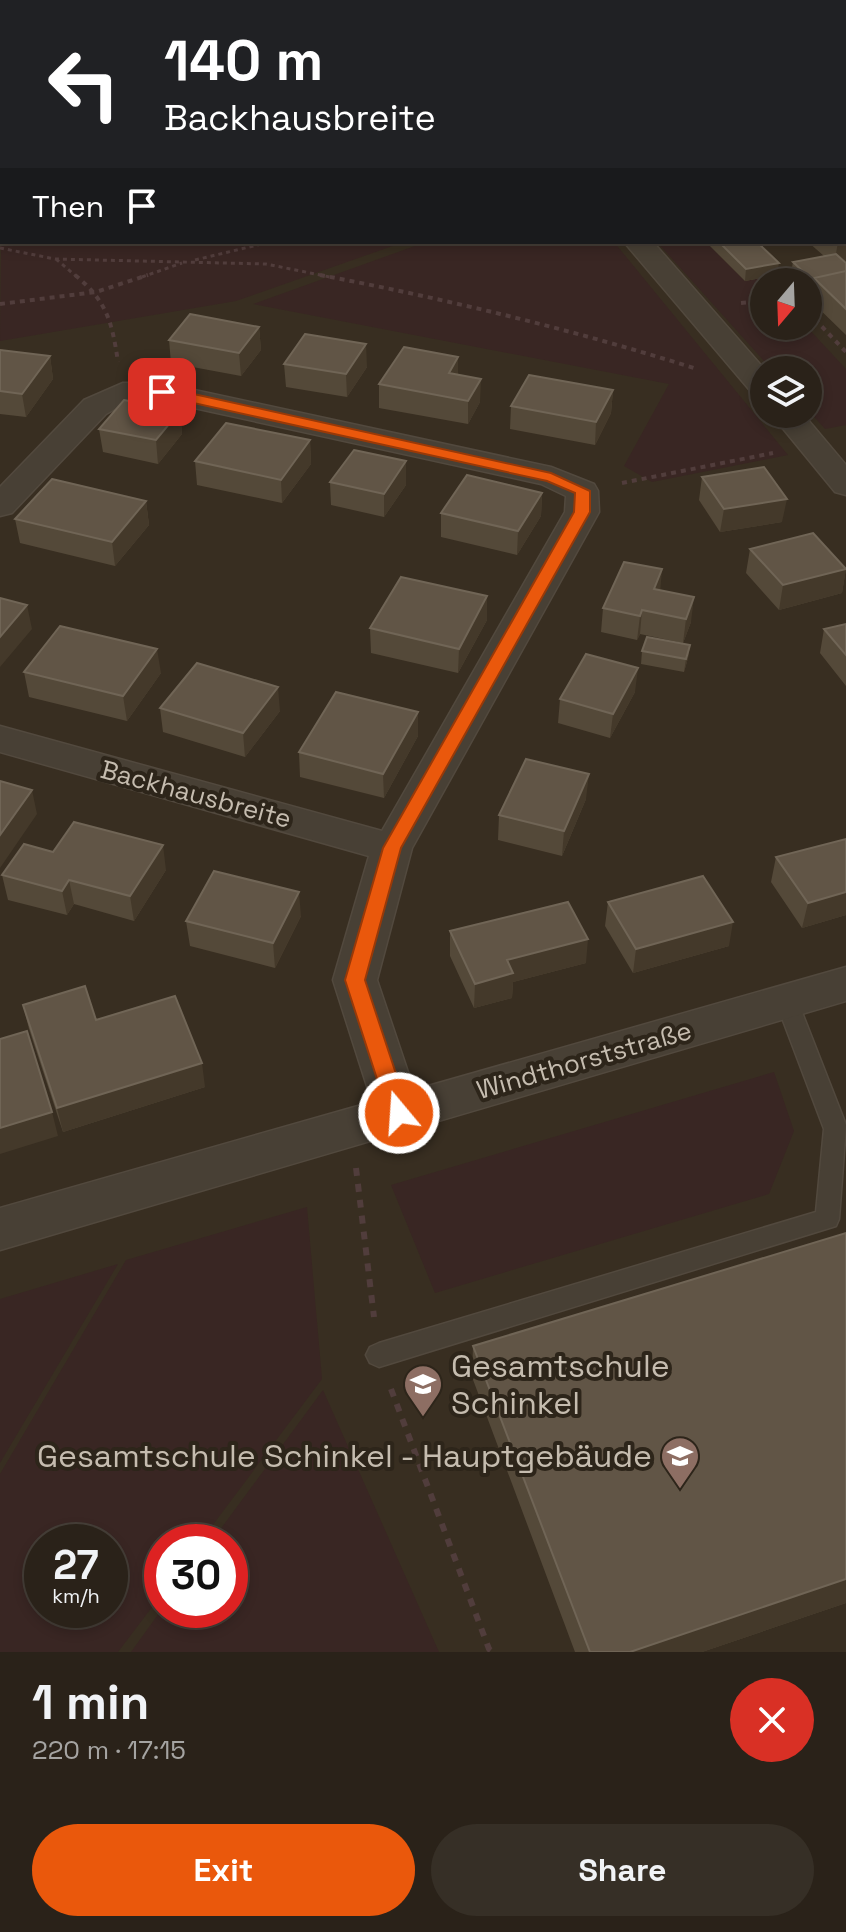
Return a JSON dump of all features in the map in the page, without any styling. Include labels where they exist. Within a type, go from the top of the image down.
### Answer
[{"type":"street","points":[[640,244],[750,372]]},
{"type":"street","points":[[0,506],[95,407],[123,392],[162,392],[551,477],[582,491],[582,512],[392,848],[355,980],[399,1113]]},
{"type":"street","points":[[799,428],[846,485]]},
{"type":"street","points":[[813,444],[846,437]]},
{"type":"street","name":"Backhausbreite","points":[[0,739],[392,848]]},
{"type":"street","name":"Windthorststraße","points":[[0,1229],[846,984]]},
{"type":"lane","points":[[379,1355],[827,1219],[836,1129],[787,1002]]},
{"type":"path","points":[[0,304],[96,292],[188,261],[261,244]]},
{"type":"path","points":[[0,248],[55,259],[266,264],[394,289],[619,344],[706,372]]},
{"type":"path","points":[[55,259],[96,292],[113,330],[123,392]]},
{"type":"path","points":[[822,327],[846,352]]},
{"type":"path","points":[[582,491],[813,444]]},
{"type":"path","points":[[351,1127],[379,1355],[489,1649],[493,1652]]},
{"type":"shaded area","points":[[1,244],[398,244],[236,301],[0,341]]},
{"type":"shaded area","points":[[420,244],[616,244],[750,408],[750,428],[766,428],[788,455],[652,482],[624,466],[669,384],[253,304]]},
{"type":"shaded area","points":[[659,244],[708,244],[745,281],[750,280],[750,340],[819,340],[846,369],[846,425],[825,429],[822,426],[822,356],[759,356]]},
{"type":"shaded area","points":[[774,1072],[794,1131],[769,1194],[435,1293],[391,1185]]},
{"type":"shaded area","points":[[307,1207],[322,1379],[213,1524],[144,1524],[144,1618],[118,1652],[0,1652],[0,1474],[126,1260]]},
{"type":"shaded area","points":[[118,1264],[0,1463],[0,1299]]},
{"type":"shaded area","points":[[323,1390],[439,1652],[131,1652],[148,1628],[248,1628],[248,1524],[224,1524]]},
{"type":"building","points":[[721,244],[759,244],[779,263],[746,269]]},
{"type":"building","points":[[836,254],[846,263],[846,271],[822,276],[822,268],[799,268],[793,262]]},
{"type":"building","points":[[846,271],[846,309],[822,286],[822,276]]},
{"type":"building","points":[[190,314],[259,327],[239,353],[169,340]]},
{"type":"building","points":[[305,334],[366,344],[346,374],[284,364]]},
{"type":"building","points":[[404,347],[458,357],[449,373],[481,379],[468,401],[379,384]]},
{"type":"building","points":[[0,350],[50,356],[22,394],[0,391]]},
{"type":"building","points":[[529,375],[613,390],[596,422],[511,406]]},
{"type":"building","points":[[124,400],[180,411],[156,440],[99,429]]},
{"type":"building","points":[[226,423],[310,440],[281,480],[195,461]]},
{"type":"building","points":[[354,450],[406,461],[384,494],[330,482]]},
{"type":"building","points":[[764,467],[787,499],[724,509],[702,477]]},
{"type":"building","points":[[467,475],[542,493],[518,531],[441,513]]},
{"type":"building","points":[[52,479],[146,501],[112,542],[15,519]]},
{"type":"building","points":[[813,533],[846,569],[783,585],[750,549]]},
{"type":"building","points":[[624,562],[662,569],[654,589],[694,597],[686,619],[642,610],[640,616],[603,608]]},
{"type":"building","points":[[401,577],[487,596],[459,649],[370,628]]},
{"type":"building","points":[[0,598],[27,605],[0,637]]},
{"type":"building","points":[[846,624],[846,655],[824,629]]},
{"type":"building","points":[[60,626],[157,649],[123,696],[24,672]]},
{"type":"building","points":[[647,637],[690,645],[686,659],[642,651]]},
{"type":"building","points":[[586,654],[638,668],[613,714],[560,699]]},
{"type":"building","points":[[197,663],[278,687],[243,733],[160,708]]},
{"type":"building","points":[[336,692],[418,712],[383,774],[299,752]]},
{"type":"building","points":[[526,759],[589,774],[564,831],[499,815]]},
{"type":"building","points":[[0,781],[32,790],[0,835]]},
{"type":"building","points":[[74,822],[163,845],[130,896],[69,880],[62,891],[2,875],[24,844],[53,852]]},
{"type":"building","points":[[846,839],[846,892],[808,903],[776,857]]},
{"type":"building","points":[[214,871],[299,892],[273,943],[186,921]]},
{"type":"building","points":[[703,876],[733,922],[636,949],[608,902]]},
{"type":"building","points":[[568,902],[588,939],[507,960],[513,973],[475,984],[450,931]]},
{"type":"building","points":[[85,986],[96,1020],[175,996],[202,1063],[57,1108],[23,1005]]},
{"type":"building","points":[[27,1031],[52,1112],[0,1128],[0,1039]]},
{"type":"building","name":"Gesamtschule Schinkel - Hauptgebäude","points":[[846,1233],[846,1579],[630,1652],[590,1652],[473,1346]]},
{"type":"place","name":"Gesamtschule Schinkel","points":[[423,1418]]},
{"type":"place","name":"Gesamtschule Schinkel - Hauptgebäude","points":[[680,1490]]},
{"type":"route","points":[[162,392],[551,477],[582,491],[582,512],[392,848],[355,980],[399,1113]]}]
